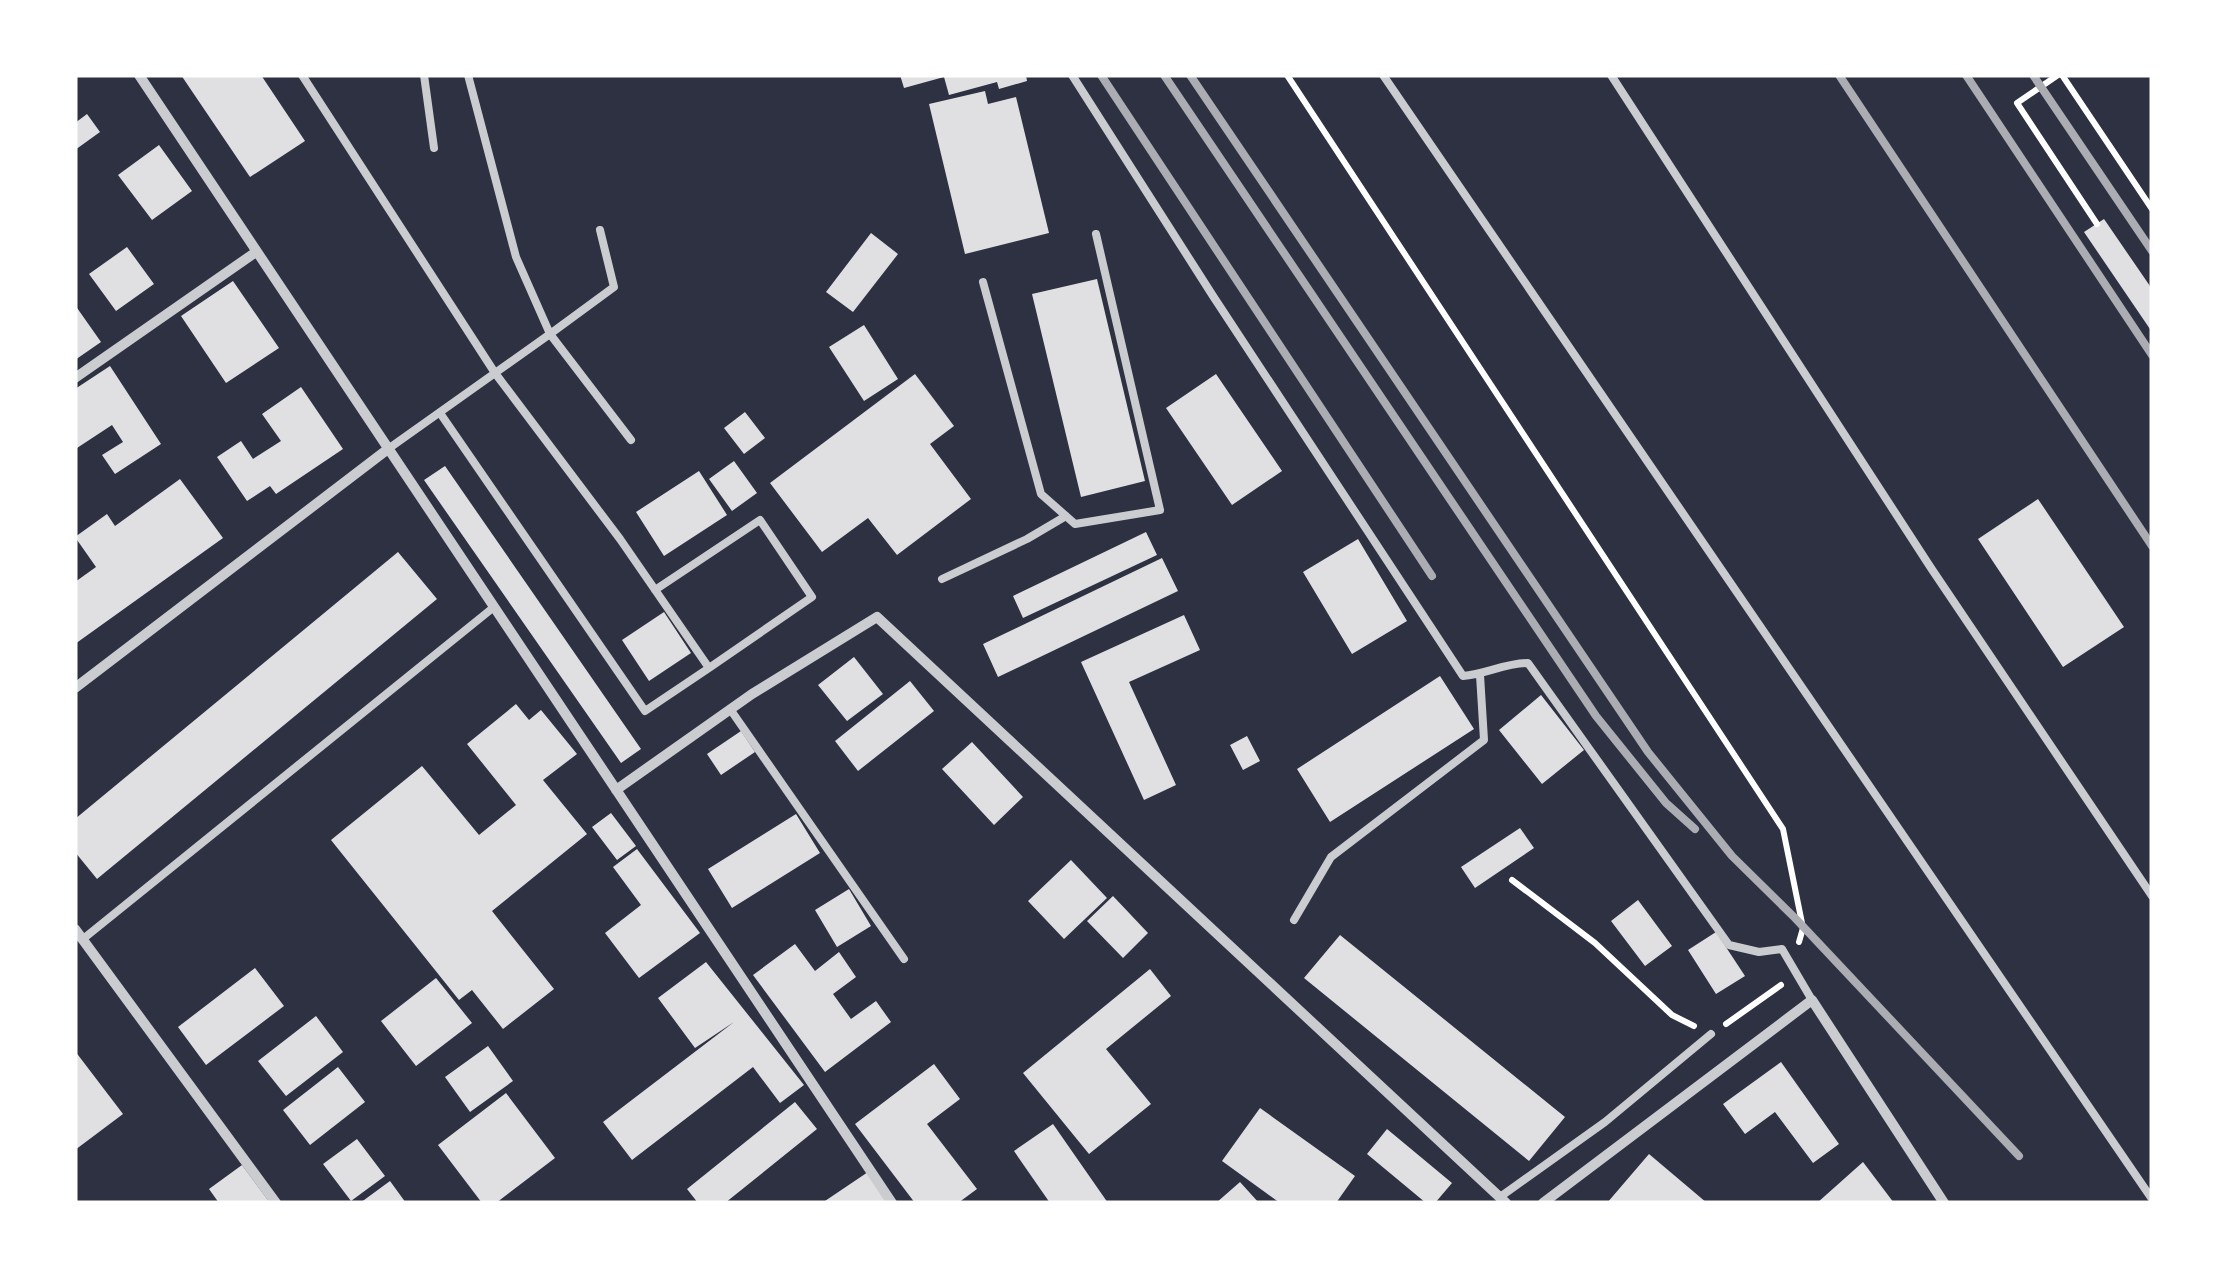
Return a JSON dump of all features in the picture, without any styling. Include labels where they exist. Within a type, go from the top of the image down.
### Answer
[{"type":"street","points":[[140,75],[892,1203]]},
{"type":"street","points":[[75,378],[256,252]]},
{"type":"street","points":[[75,688],[388,449]]},
{"type":"street","points":[[616,790],[730,709],[876,617],[1503,1200]]},
{"type":"street","points":[[75,929],[276,1203]]},
{"type":"street","points":[[1544,1203],[1812,1000],[1944,1203]]},
{"type":"lane","points":[[302,75],[494,374],[620,538],[709,668]]},
{"type":"lane","points":[[424,75],[434,148]]},
{"type":"lane","points":[[468,75],[516,257],[550,334],[631,440]]},
{"type":"lane","points":[[1072,75],[1463,676],[1510,663],[1528,663],[1729,946],[1759,952],[1782,949],[1812,1000]]},
{"type":"lane","points":[[1382,75],[2152,1200]]},
{"type":"lane","points":[[1611,75],[1930,568],[2152,896]]},
{"type":"lane","points":[[388,449],[614,288],[600,230]]},
{"type":"lane","points":[[983,282],[1041,494],[1075,524],[1160,510],[1096,234]]},
{"type":"lane","points":[[440,412],[645,712],[812,596],[760,520],[655,590]]},
{"type":"lane","points":[[942,579],[1066,516]]},
{"type":"lane","points":[[83,940],[494,608]]},
{"type":"lane","points":[[1294,920],[1331,857],[1484,740],[1480,674]]},
{"type":"lane","points":[[730,709],[904,959]]},
{"type":"lane","points":[[1503,1200],[1711,1034]]},
{"type":"path","points":[[1286,75],[1783,829],[1804,928],[1798,946]]},
{"type":"path","points":[[2097,224],[2017,103],[2060,75],[2152,209]]},
{"type":"path","points":[[1512,880],[1595,943],[1672,1015],[1711,1034],[1785,982]]},
{"type":"building","points":[[181,75],[261,75],[305,141],[250,177]]},
{"type":"building","points":[[900,75],[1026,75],[1027,81],[999,89],[997,82],[949,95],[944,77],[904,88]]},
{"type":"building","points":[[985,91],[988,104],[1016,97],[1049,233],[965,254],[929,104]]},
{"type":"building","points":[[87,114],[100,132],[75,150],[75,123]]},
{"type":"building","points":[[159,145],[192,191],[152,220],[118,175]]},
{"type":"building","points":[[2104,219],[2152,289],[2152,332],[2084,232]]},
{"type":"building","points":[[871,233],[898,254],[853,312],[826,292]]},
{"type":"building","points":[[127,247],[154,284],[116,311],[89,274]]},
{"type":"building","points":[[1097,279],[1145,481],[1081,497],[1032,294]]},
{"type":"building","points":[[233,281],[279,348],[226,383],[181,316]]},
{"type":"building","points":[[75,305],[101,342],[75,360]]},
{"type":"building","points":[[864,325],[898,379],[864,401],[829,347]]},
{"type":"building","points":[[110,366],[161,444],[115,474],[102,455],[123,442],[112,425],[77,448],[75,445],[75,389]]},
{"type":"building","points":[[915,374],[954,426],[930,444],[971,499],[897,555],[868,518],[822,552],[770,483]]},
{"type":"building","points":[[1216,374],[1282,471],[1232,505],[1166,408]]},
{"type":"building","points":[[301,387],[343,449],[276,494],[270,486],[247,501],[217,457],[241,441],[253,459],[281,441],[262,414]]},
{"type":"building","points":[[745,412],[765,438],[744,454],[724,428]]},
{"type":"building","points":[[734,461],[757,493],[732,511],[709,479]]},
{"type":"building","points":[[445,466],[641,749],[621,763],[424,480]]},
{"type":"building","points":[[699,471],[727,515],[664,556],[636,512]]},
{"type":"building","points":[[180,479],[223,538],[75,644],[75,582],[96,567],[75,537],[107,514],[115,526]]},
{"type":"building","points":[[2038,499],[2124,627],[2063,667],[1978,539]]},
{"type":"building","points":[[1146,532],[1157,555],[1023,618],[1013,596]]},
{"type":"building","points":[[1358,539],[1407,621],[1352,654],[1303,572]]},
{"type":"building","points":[[398,552],[437,599],[97,879],[75,852],[75,819]]},
{"type":"building","points":[[1162,558],[1178,591],[998,677],[983,644]]},
{"type":"building","points":[[664,612],[691,653],[649,681],[622,640]]},
{"type":"building","points":[[1184,615],[1200,650],[1129,682],[1176,785],[1144,800],[1081,662]]},
{"type":"building","points":[[854,657],[883,694],[847,721],[818,685]]},
{"type":"building","points":[[1440,676],[1474,729],[1330,822],[1297,769]]},
{"type":"building","points":[[910,681],[934,711],[858,771],[835,741]]},
{"type":"building","points":[[1541,695],[1584,750],[1542,784],[1499,730]]},
{"type":"building","points":[[516,704],[529,720],[541,710],[577,754],[543,780],[587,834],[492,911],[554,989],[503,1029],[472,990],[459,1000],[331,840],[422,766],[479,835],[516,805],[467,744]]},
{"type":"building","points":[[741,731],[755,752],[721,775],[707,754]]},
{"type":"building","points":[[1247,736],[1260,761],[1243,770],[1230,745]]},
{"type":"building","points":[[972,742],[1023,797],[994,825],[942,769]]},
{"type":"building","points":[[611,813],[636,846],[617,860],[592,827]]},
{"type":"building","points":[[796,814],[820,853],[732,908],[708,869]]},
{"type":"building","points":[[1520,828],[1534,848],[1475,888],[1461,867]]},
{"type":"building","points":[[637,849],[700,933],[639,978],[605,933],[641,905],[613,867]]},
{"type":"building","points":[[1071,860],[1107,898],[1064,939],[1028,901]]},
{"type":"building","points":[[849,889],[871,926],[837,947],[815,910]]},
{"type":"building","points":[[1113,896],[1148,933],[1123,958],[1087,921]]},
{"type":"building","points":[[1638,900],[1672,946],[1645,966],[1611,921]]},
{"type":"building","points":[[1716,932],[1745,976],[1716,994],[1688,950]]},
{"type":"building","points":[[1340,935],[1565,1117],[1529,1161],[1304,978]]},
{"type":"building","points":[[795,944],[815,971],[839,952],[856,977],[833,994],[851,1019],[876,1001],[891,1022],[825,1072],[753,975]]},
{"type":"building","points":[[706,962],[804,1085],[780,1103],[753,1067],[632,1160],[603,1122],[734,1022],[695,1048],[658,998]]},
{"type":"building","points":[[255,968],[284,1006],[206,1065],[178,1027]]},
{"type":"building","points":[[1150,969],[1171,996],[1106,1049],[1151,1104],[1089,1154],[1023,1073]]},
{"type":"building","points":[[436,978],[472,1023],[416,1066],[381,1021]]},
{"type":"building","points":[[316,1016],[343,1052],[286,1096],[258,1061]]},
{"type":"building","points":[[488,1046],[513,1081],[470,1112],[445,1077]]},
{"type":"building","points":[[75,1051],[123,1114],[75,1150]]},
{"type":"building","points":[[1781,1062],[1839,1144],[1813,1163],[1775,1112],[1745,1134],[1723,1104]]},
{"type":"building","points":[[934,1064],[960,1099],[927,1124],[977,1189],[958,1203],[915,1203],[855,1124]]},
{"type":"building","points":[[338,1067],[365,1102],[310,1145],[283,1110]]},
{"type":"building","points":[[506,1093],[555,1158],[496,1203],[482,1203],[438,1145]]},
{"type":"building","points":[[795,1102],[817,1129],[725,1203],[698,1203],[687,1189]]},
{"type":"building","points":[[1260,1108],[1355,1176],[1336,1203],[1280,1203],[1222,1161]]},
{"type":"building","points":[[1053,1124],[1108,1203],[1050,1203],[1014,1151]]},
{"type":"building","points":[[1387,1129],[1452,1183],[1435,1203],[1426,1203],[1367,1154]]},
{"type":"building","points":[[357,1139],[385,1176],[351,1201],[323,1164]]},
{"type":"building","points":[[1649,1154],[1707,1203],[1607,1203]]},
{"type":"building","points":[[1863,1162],[1894,1203],[1817,1203]]},
{"type":"building","points":[[242,1165],[270,1203],[219,1203],[209,1189]]},
{"type":"building","points":[[868,1172],[889,1203],[822,1203]]},
{"type":"building","points":[[390,1181],[406,1203],[360,1203]]},
{"type":"building","points":[[1240,1182],[1259,1203],[1216,1203]]},
{"type":"railway","points":[[1101,75],[1432,576]]},
{"type":"railway","points":[[1164,75],[1596,716],[1666,803],[1695,829]]},
{"type":"railway","points":[[1190,75],[1648,752],[1732,856],[2019,1156]]},
{"type":"railway","points":[[1839,75],[2152,546]]},
{"type":"railway","points":[[1966,75],[2152,355]]},
{"type":"railway","points":[[2033,75],[2152,251]]}]
